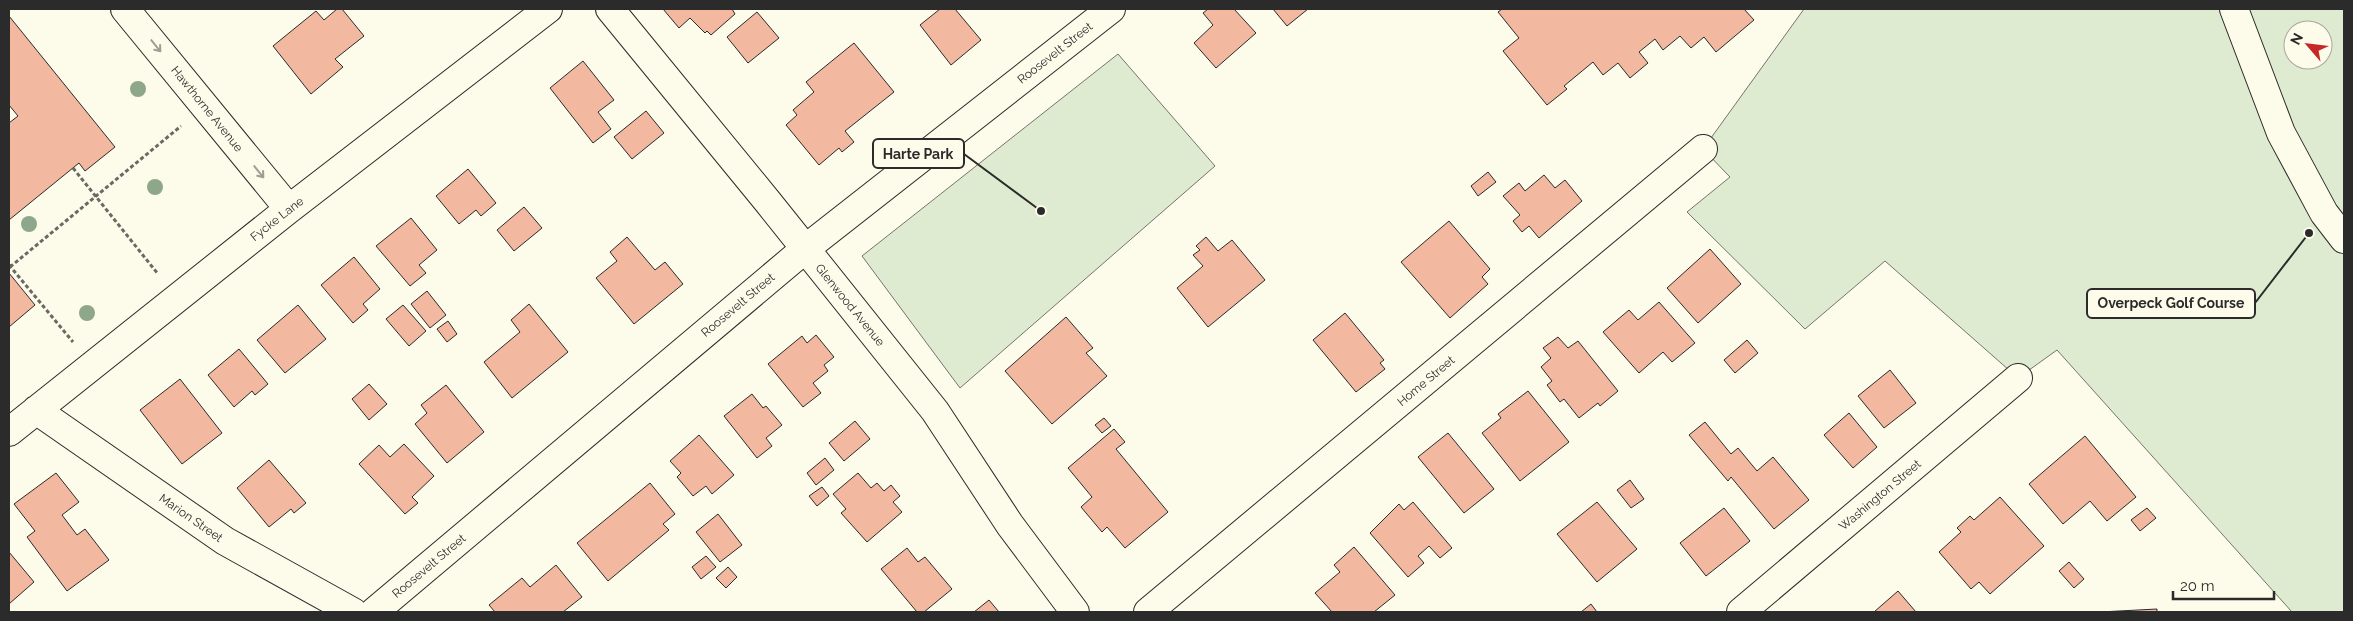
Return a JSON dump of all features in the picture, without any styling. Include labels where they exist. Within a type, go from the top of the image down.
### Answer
[{"type":"street","name":"Hawthorne Avenue","points":[[124,9],[289,209]]},
{"type":"street","name":"Fycke Lane","points":[[9,432],[289,209],[548,9]]},
{"type":"street","name":"Glenwood Avenue","points":[[610,9],[935,411],[1010,525],[1075,612]]},
{"type":"street","name":"Roosevelt Street","points":[[374,612],[805,249],[1110,9]]},
{"type":"street","points":[[2234,9],[2281,133],[2324,213],[2344,239]]},
{"type":"street","name":"Home Street","points":[[1148,612],[1703,149]]},
{"type":"street","name":"Washington Street","points":[[1741,612],[2018,378]]},
{"type":"street","name":"Marion Street","points":[[36,410],[225,541],[353,612]]},
{"type":"path","points":[[75,345],[10,266],[182,126]]},
{"type":"path","points":[[73,168],[160,276]]},
{"type":"green space","points":[[1804,9],[2344,9],[2344,612],[2292,612],[2057,350],[2018,378],[1885,261],[1805,329],[1687,212],[1730,177],[1703,149]]},
{"type":"green space","points":[[1118,54],[1215,166],[960,388],[862,256]]},
{"type":"building","points":[[337,9],[342,9],[364,36],[335,59],[343,67],[311,94],[273,46],[316,11],[324,20]]},
{"type":"building","points":[[663,9],[732,9],[735,14],[711,35],[707,31],[705,33],[690,18],[679,28]]},
{"type":"building","points":[[940,9],[955,9],[981,40],[951,65],[920,25]]},
{"type":"building","points":[[1208,9],[1234,9],[1256,33],[1216,68],[1194,43],[1213,25],[1203,13]]},
{"type":"building","points":[[1273,9],[1308,9],[1287,26]]},
{"type":"building","points":[[1502,9],[1744,9],[1754,20],[1716,52],[1704,37],[1691,48],[1680,36],[1663,50],[1655,39],[1639,52],[1648,63],[1630,78],[1618,63],[1603,75],[1593,62],[1564,86],[1567,89],[1547,105],[1503,51],[1519,38],[1498,12]]},
{"type":"building","points":[[757,12],[779,38],[748,63],[727,37]]},
{"type":"building","points":[[9,16],[115,147],[85,171],[79,163],[9,220],[9,123],[18,116],[9,105]]},
{"type":"building","points":[[854,43],[894,92],[845,131],[854,142],[842,152],[839,148],[819,165],[786,125],[797,115],[793,110],[814,92],[806,82]]},
{"type":"building","points":[[583,61],[614,100],[598,112],[611,129],[593,143],[550,88]]},
{"type":"building","points":[[646,111],[664,133],[632,159],[614,137]]},
{"type":"building","points":[[468,169],[496,203],[481,216],[476,210],[459,224],[436,196]]},
{"type":"building","points":[[1488,172],[1496,182],[1478,196],[1471,186]]},
{"type":"building","points":[[1544,175],[1555,188],[1565,180],[1582,201],[1539,238],[1529,226],[1522,232],[1513,221],[1520,215],[1503,196],[1519,183],[1525,191]]},
{"type":"building","points":[[524,207],[542,228],[514,251],[497,230]]},
{"type":"building","points":[[411,218],[437,250],[419,265],[426,273],[410,286],[376,246]]},
{"type":"building","points":[[1449,221],[1490,269],[1482,277],[1488,284],[1450,318],[1401,262]]},
{"type":"building","points":[[627,237],[655,270],[665,262],[683,284],[634,324],[596,278],[617,261],[610,252]]},
{"type":"building","points":[[1206,237],[1218,251],[1232,240],[1265,280],[1208,327],[1177,288],[1203,266],[1193,255],[1200,250],[1196,246]]},
{"type":"building","points":[[1710,249],[1741,284],[1698,323],[1667,288]]},
{"type":"building","points":[[354,257],[380,289],[363,304],[368,310],[353,323],[321,285]]},
{"type":"building","points":[[9,273],[35,305],[9,327]]},
{"type":"building","points":[[427,291],[446,315],[430,328],[411,304]]},
{"type":"building","points":[[1659,302],[1695,343],[1672,362],[1663,352],[1639,373],[1603,332],[1629,310],[1638,320]]},
{"type":"building","points":[[529,304],[568,352],[512,398],[484,362],[520,332],[511,320]]},
{"type":"building","points":[[298,305],[326,339],[285,373],[257,340]]},
{"type":"building","points":[[403,305],[426,331],[409,346],[386,319]]},
{"type":"building","points":[[1345,313],[1384,360],[1380,363],[1385,369],[1356,392],[1313,340]]},
{"type":"building","points":[[1066,317],[1093,348],[1086,353],[1107,376],[1052,424],[1005,371]]},
{"type":"building","points":[[448,321],[457,334],[447,342],[437,329]]},
{"type":"building","points":[[816,335],[834,357],[824,365],[828,371],[813,383],[821,393],[803,407],[768,364],[802,336],[807,343]]},
{"type":"building","points":[[1558,337],[1568,348],[1578,341],[1618,391],[1600,406],[1598,403],[1579,418],[1564,399],[1560,402],[1547,385],[1552,381],[1541,367],[1551,358],[1543,348]]},
{"type":"building","points":[[1747,340],[1758,353],[1735,373],[1724,360]]},
{"type":"building","points":[[239,349],[268,384],[255,395],[252,391],[234,407],[208,375]]},
{"type":"building","points":[[1890,370],[1916,403],[1884,428],[1858,396]]},
{"type":"building","points":[[180,379],[222,433],[182,464],[140,410]]},
{"type":"building","points":[[369,384],[387,404],[369,420],[352,399]]},
{"type":"building","points":[[446,385],[484,432],[447,463],[415,424],[427,413],[421,405]]},
{"type":"building","points":[[1528,391],[1569,442],[1520,481],[1482,433],[1501,418],[1498,414]]},
{"type":"building","points":[[752,394],[763,408],[766,406],[782,425],[766,438],[772,446],[757,458],[724,416]]},
{"type":"building","points":[[1849,413],[1877,447],[1853,468],[1824,435]]},
{"type":"building","points":[[1104,418],[1111,426],[1102,433],[1095,425]]},
{"type":"building","points":[[855,421],[870,439],[844,461],[829,443]]},
{"type":"building","points":[[1705,422],[1731,454],[1738,448],[1757,471],[1773,457],[1809,500],[1774,529],[1731,477],[1728,481],[1689,435]]},
{"type":"building","points":[[1114,429],[1125,442],[1116,449],[1168,512],[1125,548],[1107,527],[1102,532],[1081,507],[1092,497],[1068,468]]},
{"type":"building","points":[[1448,433],[1494,489],[1464,513],[1418,457]]},
{"type":"building","points":[[699,435],[734,475],[712,494],[706,486],[693,496],[677,477],[681,473],[670,461]]},
{"type":"building","points":[[2085,436],[2136,497],[2107,521],[2090,501],[2063,524],[2029,484]]},
{"type":"building","points":[[404,444],[434,476],[412,497],[418,503],[405,514],[359,464],[379,445],[390,457]]},
{"type":"building","points":[[825,458],[834,470],[816,485],[807,473]]},
{"type":"building","points":[[269,460],[306,503],[294,513],[291,509],[269,527],[237,488]]},
{"type":"building","points":[[56,473],[79,502],[62,515],[77,535],[85,529],[109,560],[67,591],[27,537],[35,531],[14,504]]},
{"type":"building","points":[[858,473],[871,488],[877,483],[884,491],[891,485],[900,496],[893,502],[902,512],[867,542],[841,513],[846,509],[833,494]]},
{"type":"building","points":[[1630,480],[1644,499],[1631,508],[1617,490]]},
{"type":"building","points":[[650,483],[675,514],[663,524],[669,530],[608,581],[577,543]]},
{"type":"building","points":[[822,487],[829,496],[817,506],[809,496]]},
{"type":"building","points":[[2000,497],[2044,546],[1990,594],[1979,582],[1971,589],[1939,552],[1961,532],[1957,528],[1970,516],[1974,520]]},
{"type":"building","points":[[1413,502],[1452,548],[1440,558],[1429,546],[1418,556],[1424,563],[1408,577],[1370,533],[1399,504],[1404,510]]},
{"type":"building","points":[[1597,502],[1637,549],[1597,582],[1557,534]]},
{"type":"building","points":[[1724,508],[1750,541],[1706,576],[1680,543]]},
{"type":"building","points":[[2147,508],[2156,518],[2140,531],[2131,520]]},
{"type":"building","points":[[718,514],[742,545],[720,562],[696,532]]},
{"type":"building","points":[[1354,547],[1395,595],[1374,612],[1332,612],[1315,593],[1340,572],[1334,565]]},
{"type":"building","points":[[907,548],[918,562],[925,557],[952,589],[924,612],[917,612],[881,569]]},
{"type":"building","points":[[9,552],[34,582],[9,604]]},
{"type":"building","points":[[706,556],[716,567],[701,579],[692,567]]},
{"type":"building","points":[[2069,562],[2084,579],[2074,588],[2059,571]]},
{"type":"building","points":[[556,565],[582,597],[563,612],[495,612],[489,605],[522,578],[530,587]]},
{"type":"building","points":[[728,567],[737,577],[726,588],[716,578]]},
{"type":"building","points":[[1898,591],[1916,612],[1874,612]]},
{"type":"building","points":[[989,600],[999,612],[974,612]]},
{"type":"building","points":[[1591,604],[1597,612],[1581,612]]},
{"type":"building","points":[[2157,609],[2157,612],[2100,612]]},
{"type":"place","name":"Harte Park","points":[[1041,211]]},
{"type":"place","name":"Overpeck Golf Course","points":[[2309,233]]}]
